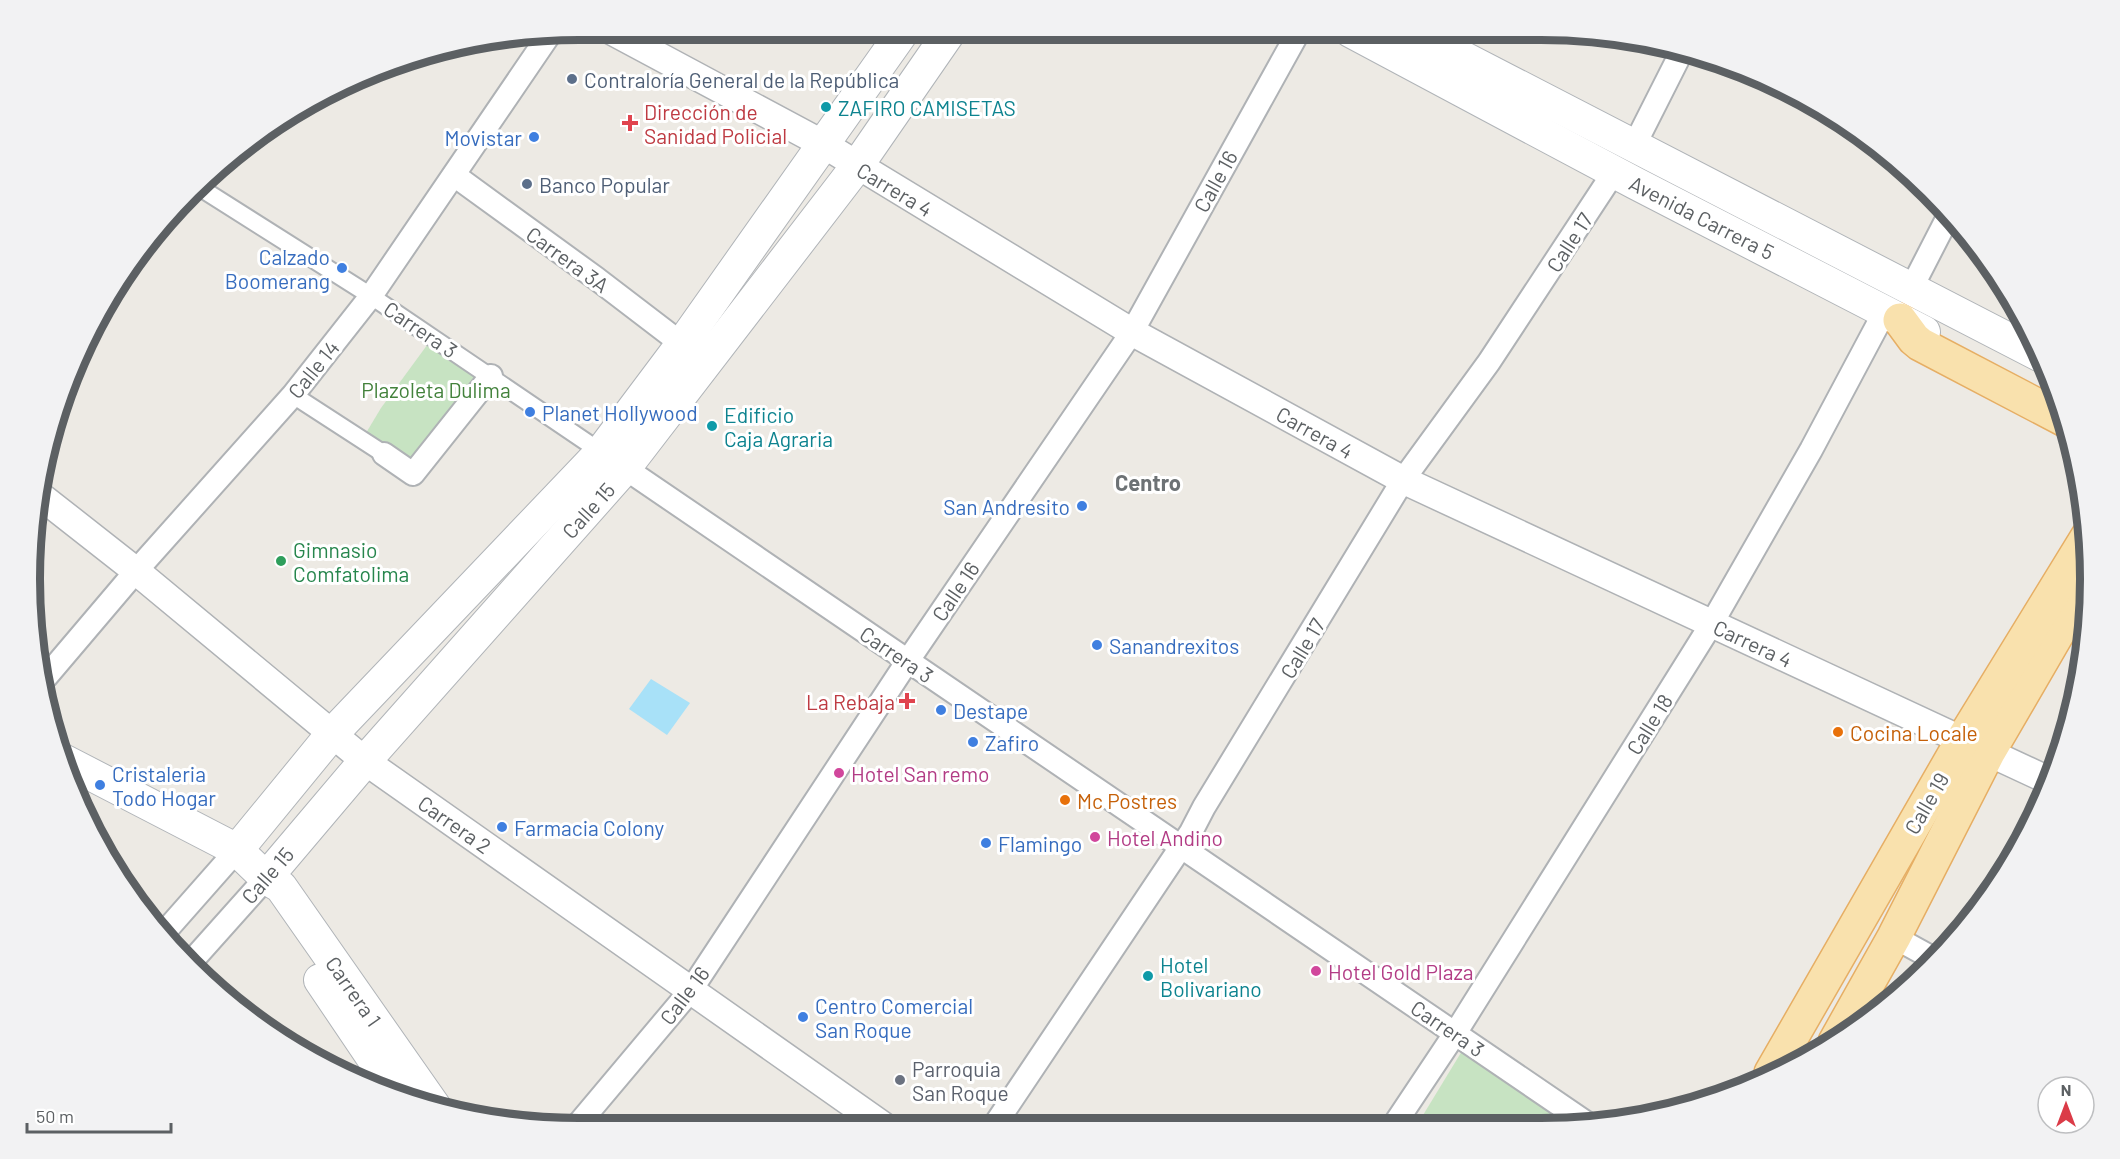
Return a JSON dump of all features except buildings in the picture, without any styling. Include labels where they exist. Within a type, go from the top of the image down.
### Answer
[{"type":"main road","name":"Calle 15","points":[[237,850],[332,734],[613,460],[682,345],[897,40]]},
{"type":"main road","name":"Calle 15","points":[[266,878],[857,166],[944,40]]},
{"type":"main road","name":"Avenida Carrera 5","points":[[1367,40],[1614,172],[2045,392]]},
{"type":"main road","name":"Avenida Carrera 5","points":[[1429,40],[2028,350]]},
{"type":"main road","points":[[1893,315],[1920,344],[2053,414]]},
{"type":"main road","name":"Calle 19","points":[[1845,1024],[1894,937],[1983,743],[2079,555]]},
{"type":"main road","name":"Calle 19","points":[[1777,1064],[2079,595]]},
{"type":"main road","points":[[1983,743],[2030,697],[2078,614]]},
{"type":"main road","name":"Carrera 1","points":[[74,766],[237,850],[266,878],[281,887],[427,1096]]},
{"type":"main road","name":"Carrera 1","points":[[266,878],[266,900],[390,1084]]},
{"type":"street","name":"Carrera 4","points":[[628,40],[823,144],[1132,332],[1403,480],[1712,624],[1983,743],[2042,776]]},
{"type":"street","name":"Calle 16","points":[[583,1118],[691,990],[907,662],[1132,332],[1294,40]]},
{"type":"street","name":"Calle 14","points":[[49,673],[136,570],[292,395],[371,296],[544,42]]},
{"type":"street","points":[[1634,146],[1678,59]]},
{"type":"street","name":"Calle 17","points":[[999,1118],[1191,832],[1403,480],[1489,362],[1614,172]]},
{"type":"street","name":"Carrera 3A","points":[[454,175],[682,345]]},
{"type":"street","name":"Carrera 3","points":[[205,191],[371,296],[491,376],[907,662],[1578,1117]]},
{"type":"street","points":[[1911,289],[1945,223]]},
{"type":"street","name":"Calle 18","points":[[1399,1118],[1712,624],[1810,450],[1893,315]]},
{"type":"street","points":[[292,395],[413,474],[491,376]]},
{"type":"street","name":"Carrera 2","points":[[46,501],[136,570],[365,761],[872,1118]]},
{"type":"street","name":"Calle 15","points":[[168,928],[237,850]]},
{"type":"street","name":"Calle 15","points":[[195,958],[266,878]]},
{"type":"street","points":[[1894,937],[1927,955]]},
{"type":"green space","name":"Plazoleta Dulima","points":[[433,337],[488,374],[413,471],[363,438],[381,408]]},
{"type":"green space","points":[[1462,1051],[1559,1117],[1540,1118],[1421,1118]]},
{"type":"water","points":[[651,679],[690,703],[667,735],[629,709]]},
{"type":"place","name":"Contraloría General de la República","points":[[572,79]]},
{"type":"place","name":"ZAFIRO CAMISETAS","points":[[826,107]]},
{"type":"place","name":"Dirección de Sanidad Policial","points":[[630,123]]},
{"type":"place","name":"Movistar","points":[[534,137]]},
{"type":"place","name":"Banco Popular","points":[[527,184]]},
{"type":"place","name":"Calzado Boomerang","points":[[342,268]]},
{"type":"place","name":"Planet Hollywood","points":[[530,412]]},
{"type":"place","name":"Edificio Caja Agraria","points":[[712,426]]},
{"type":"place","name":"San Andresito","points":[[1082,506]]},
{"type":"place","name":"Gimnasio Comfatolima","points":[[281,561]]},
{"type":"place","name":"Sanandrexitos","points":[[1097,645]]},
{"type":"place","name":"La Rebaja","points":[[907,701]]},
{"type":"place","name":"Destape","points":[[941,710]]},
{"type":"place","name":"Cocina Locale","points":[[1838,732]]},
{"type":"place","name":"Zafiro","points":[[973,742]]},
{"type":"place","name":"Hotel San remo","points":[[839,773]]},
{"type":"place","name":"Cristaleria Todo Hogar","points":[[100,785]]},
{"type":"place","name":"Mc Postres","points":[[1065,800]]},
{"type":"place","name":"Farmacia Colony","points":[[502,827]]},
{"type":"place","name":"Hotel Andino","points":[[1095,837]]},
{"type":"place","name":"Flamingo","points":[[986,843]]},
{"type":"place","name":"Hotel Gold Plaza","points":[[1316,971]]},
{"type":"place","name":"Hotel Bolivariano","points":[[1148,976]]},
{"type":"place","name":"Centro Comercial San Roque","points":[[803,1017]]},
{"type":"place","name":"Parroquia San Roque","points":[[900,1080]]},
{"type":"district","name":"Centro","points":[[1148,482]]}]
